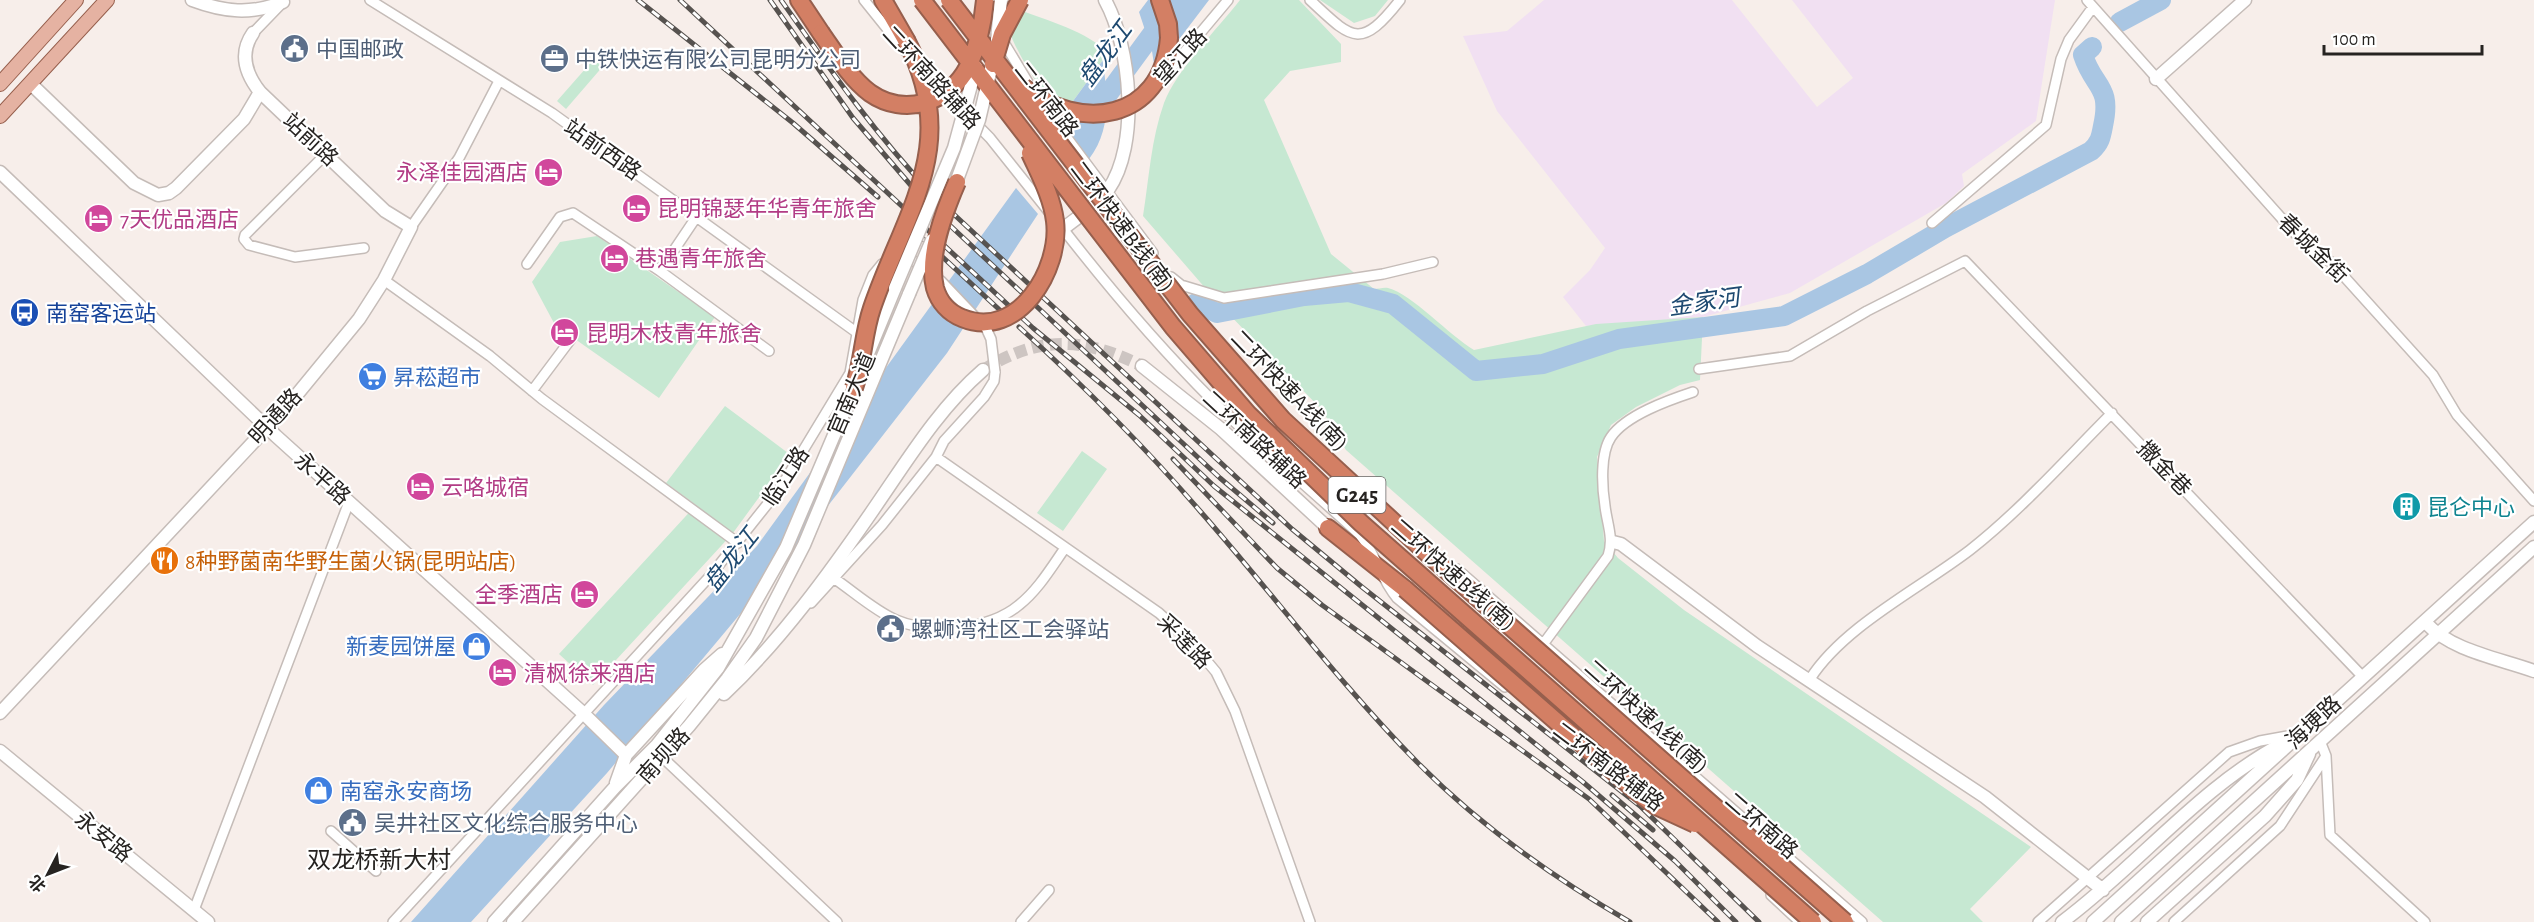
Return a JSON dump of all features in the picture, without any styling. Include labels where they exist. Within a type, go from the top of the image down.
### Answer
[{"type":"highway","points":[[798,0],[861,85],[889,103],[910,106],[941,96],[962,76],[977,42],[985,0]]},
{"type":"highway","points":[[854,388],[872,307],[922,181],[930,142],[930,117],[923,77],[913,52],[884,0]]},
{"type":"highway","name":"二环快速B线(南)","points":[[922,0],[989,84],[1179,335],[1254,421],[1361,523],[1815,922]]},
{"type":"highway","name":"二环快速A线(南)","points":[[947,0],[1190,314],[1276,413],[1396,525],[1845,922]]},
{"type":"highway","points":[[957,182],[944,219],[935,259],[933,274],[937,294],[948,310],[965,319],[986,322],[1002,318],[1025,303],[1045,276],[1055,244],[1055,221],[1049,196],[1026,142],[989,84],[999,40],[1020,0]]},
{"type":"highway","points":[[988,51],[1019,84],[1052,106],[1087,115],[1117,111],[1149,90],[1164,66],[1169,38],[1168,24],[1160,0]]},
{"type":"highway","points":[[1328,528],[1405,589],[1641,795],[1656,806],[1707,831],[1731,850]]},
{"type":"main road","points":[[0,84],[76,0]]},
{"type":"main road","points":[[192,0],[212,8],[250,12],[284,1]]},
{"type":"main road","name":"二环南路","points":[[922,0],[1213,371],[1290,454],[1815,922]]},
{"type":"main road","name":"二环南路","points":[[947,0],[1103,196],[1224,361],[1301,442],[1840,922]]},
{"type":"main road","name":"官南大道","points":[[646,757],[704,687],[733,645],[786,548],[959,132],[979,54],[985,0]]},
{"type":"main road","name":"官南大道","points":[[716,694],[747,652],[771,611],[804,545],[957,182],[974,137],[989,84],[1001,0]]},
{"type":"main road","points":[[1063,229],[1103,196],[1122,154],[1128,106],[1120,47],[1110,9],[1105,0]]},
{"type":"main road","points":[[2156,79],[2245,0]]},
{"type":"main road","points":[[0,116],[106,1]]},
{"type":"main road","name":"站前路","points":[[253,33],[244,51],[246,67],[260,92],[327,153],[385,211],[411,227]]},
{"type":"main road","points":[[31,84],[134,183],[158,195],[169,194],[184,181],[244,119],[260,92]]},
{"type":"main road","name":"永平路","points":[[0,172],[267,427],[625,754]]},
{"type":"main road","name":"明通路","points":[[0,713],[267,427],[359,319],[384,280],[411,227]]},
{"type":"main road","points":[[1142,366],[1221,429],[1328,528]]},
{"type":"main road","points":[[661,756],[744,674],[791,620],[850,543],[946,408],[989,371]]},
{"type":"main road","name":"海埂路","points":[[2093,922],[2534,522]]},
{"type":"main road","points":[[1612,542],[1621,544],[1757,646],[1985,797],[2103,890]]},
{"type":"main road","name":"海埂路","points":[[2121,922],[2534,548]]},
{"type":"main road","points":[[2426,622],[2439,636],[2534,671]]},
{"type":"main road","points":[[615,787],[625,754],[704,670],[733,645]]},
{"type":"main road","name":"南坝路","points":[[513,922],[716,694]]},
{"type":"main road","points":[[2062,922],[2103,890],[2223,783],[2269,750],[2301,734]]},
{"type":"main road","points":[[2146,922],[2265,816],[2297,780],[2316,745]]},
{"type":"main road","name":"永安路","points":[[0,751],[208,922]]},
{"type":"main road","name":"南坝路","points":[[494,922],[615,787],[646,757]]},
{"type":"street","name":"站前西路","points":[[370,0],[552,113],[856,332]]},
{"type":"street","name":"二环南路辅路","points":[[864,0],[905,51],[990,138],[1124,303],[1206,394],[1359,535],[1374,554],[1388,588],[1411,610],[1548,721],[1701,835],[1800,922]]},
{"type":"street","name":"二环南路辅路","points":[[978,0],[1027,82],[1103,196],[1229,351],[1297,424],[1378,500],[1862,922]]},
{"type":"street","name":"望江路","points":[[1128,106],[1173,69],[1228,0]]},
{"type":"street","points":[[1310,0],[1338,28],[1352,34],[1370,32],[1382,23],[1400,0]]},
{"type":"street","points":[[253,33],[284,1]]},
{"type":"street","points":[[1932,223],[2046,124],[2061,59],[2090,3]]},
{"type":"street","name":"春城金街","points":[[2090,3],[2309,249],[2331,262],[2339,270],[2433,375],[2457,415],[2534,501]]},
{"type":"street","name":"明通路","points":[[411,227],[459,158],[499,81]]},
{"type":"street","points":[[327,153],[245,235],[244,239],[249,245],[295,257],[364,248]]},
{"type":"street","points":[[527,264],[560,217],[573,213],[660,271],[769,351]]},
{"type":"street","points":[[660,271],[697,216]]},
{"type":"street","name":"临江路","points":[[393,922],[586,716],[738,543],[781,487],[847,380],[863,300],[873,275],[882,264],[899,257],[909,258],[941,281],[988,331],[989,371]]},
{"type":"street","name":"撒金巷","points":[[1700,369],[1790,356],[1867,311],[1965,261],[2363,677]]},
{"type":"street","points":[[1171,277],[1181,285],[1224,298],[1383,274],[1433,262]]},
{"type":"street","points":[[384,280],[490,356],[532,392],[738,543]]},
{"type":"street","points":[[532,392],[571,339]]},
{"type":"street","points":[[791,620],[835,579],[936,457],[944,441],[984,397],[994,381],[989,371]]},
{"type":"street","points":[[1544,644],[1608,556],[1612,542],[1603,492],[1606,448],[1612,436],[1621,427],[1661,403],[1693,392]]},
{"type":"street","points":[[1810,679],[1834,647],[1971,549],[2018,507],[2112,413]]},
{"type":"street","name":"采莲路","points":[[936,457],[1159,613],[1190,641],[1216,672],[1255,760],[1310,922]]},
{"type":"street","points":[[194,910],[349,502]]},
{"type":"street","points":[[835,579],[897,620],[949,630],[1003,616],[1020,605],[1040,584],[1065,548]]},
{"type":"street","points":[[2038,922],[2229,752],[2260,741],[2301,734]]},
{"type":"street","points":[[2316,745],[2326,756],[2330,835],[2424,922]]},
{"type":"street","points":[[661,756],[837,922]]},
{"type":"street","points":[[2174,922],[2280,826],[2326,756]]},
{"type":"street","points":[[331,831],[376,871]]},
{"type":"street","points":[[1021,922],[1049,890]]},
{"type":"shaded area","points":[[1544,0],[1732,0],[1817,107],[1853,78],[1792,0],[2055,0],[2036,121],[1962,174],[1964,186],[1946,203],[1790,293],[1703,317],[1586,326],[1563,297],[1590,270],[1605,248],[1497,111],[1463,36],[1507,31]]},
{"type":"green space","points":[[1240,0],[1299,0],[1341,44],[1341,62],[1290,71],[1264,100],[1331,254],[1374,289],[1388,288],[1408,298],[1474,350],[1596,324],[1703,317],[1700,380],[1680,385],[1636,407],[1611,425],[1597,457],[1604,541],[1618,558],[1684,610],[2031,847],[1970,909],[1983,922],[1883,922],[1346,450],[1322,410],[1219,304],[1143,216],[1153,145],[1164,103],[1178,77]]},
{"type":"green space","points":[[1320,0],[1388,0],[1375,16],[1354,23]]},
{"type":"green space","points":[[1006,5],[1087,37],[1108,53],[1060,119],[1016,47],[1005,17]]},
{"type":"green space","points":[[601,51],[604,65],[566,109],[557,101]]},
{"type":"green space","points":[[597,236],[715,317],[659,398],[555,325],[532,282],[560,242]]},
{"type":"green space","points":[[725,406],[788,453],[781,467],[733,533],[593,685],[559,654],[696,505],[666,483]]},
{"type":"green space","points":[[1082,451],[1107,469],[1063,531],[1037,513]]},
{"type":"water","points":[[1148,0],[1209,0],[1155,71],[1152,51],[1139,12]]},
{"type":"water","points":[[1103,60],[1105,124],[1089,159],[1060,119]]},
{"type":"water","points":[[1016,188],[1038,214],[947,353],[792,552],[607,773],[471,922],[411,922],[604,705],[757,546]]},
{"type":"waterway","name":"盘龙江","points":[[1075,139],[1177,0]]},
{"type":"waterway","name":"金家河","points":[[2120,22],[2161,0]]},
{"type":"waterway","name":"金家河","points":[[1196,303],[1217,313],[1304,296],[1349,292],[1393,304],[1476,371],[1543,364],[1619,339],[1784,316],[1867,274],[1945,228],[2091,151],[2100,140],[2105,113],[2104,94],[2083,55],[2092,47]]},
{"type":"tunnel","points":[[983,370],[1023,351],[1062,344],[1101,349],[1142,366]]},
{"type":"railway","points":[[638,0],[793,123],[878,197]]},
{"type":"railway","points":[[680,0],[1033,328],[1139,415],[1214,486],[1583,782],[1675,861],[1736,922]]},
{"type":"railway","points":[[770,0],[853,118],[926,203],[1220,478],[1273,523]]},
{"type":"railway","points":[[781,0],[872,124],[932,194],[1292,529],[1640,806],[1759,922]]},
{"type":"railway","points":[[908,225],[1003,313]]},
{"type":"railway","points":[[1019,327],[1090,394],[1179,487],[1360,701],[1417,762],[1466,807],[1518,849],[1573,887],[1630,922]]},
{"type":"railway","points":[[1173,459],[1277,568],[1322,605],[1589,799],[1718,922]]},
{"type":"railway","points":[[1612,795],[1653,830]]},
{"type":"place","name":"中国邮政","points":[[295,49]]},
{"type":"place","name":"中铁快运有限公司昆明分公司","points":[[554,59]]},
{"type":"place","name":"永泽佳园酒店","points":[[549,172]]},
{"type":"place","name":"昆明锦瑟年华青年旅舍","points":[[636,208]]},
{"type":"place","name":"7天优品酒店","points":[[99,219]]},
{"type":"place","name":"巷遇青年旅舍","points":[[614,258]]},
{"type":"place","name":"南窑客运站","points":[[25,313]]},
{"type":"place","name":"昆明木枝青年旅舍","points":[[565,333]]},
{"type":"place","name":"昇菘超市","points":[[372,377]]},
{"type":"place","name":"云咯城宿","points":[[420,487]]},
{"type":"place","name":"昆仑中心","points":[[2406,507]]},
{"type":"place","name":"8种野菌南华野生菌火锅(昆明站店)","points":[[164,561]]},
{"type":"place","name":"全季酒店","points":[[584,594]]},
{"type":"place","name":"螺蛳湾社区工会驿站","points":[[890,629]]},
{"type":"place","name":"新麦园饼屋","points":[[477,646]]},
{"type":"place","name":"清枫徐来酒店","points":[[503,673]]},
{"type":"place","name":"南窑永安商场","points":[[319,791]]},
{"type":"place","name":"吴井社区文化综合服务中心","points":[[353,823]]},
{"type":"district","name":"双龙桥新大村","points":[[379,860]]}]
